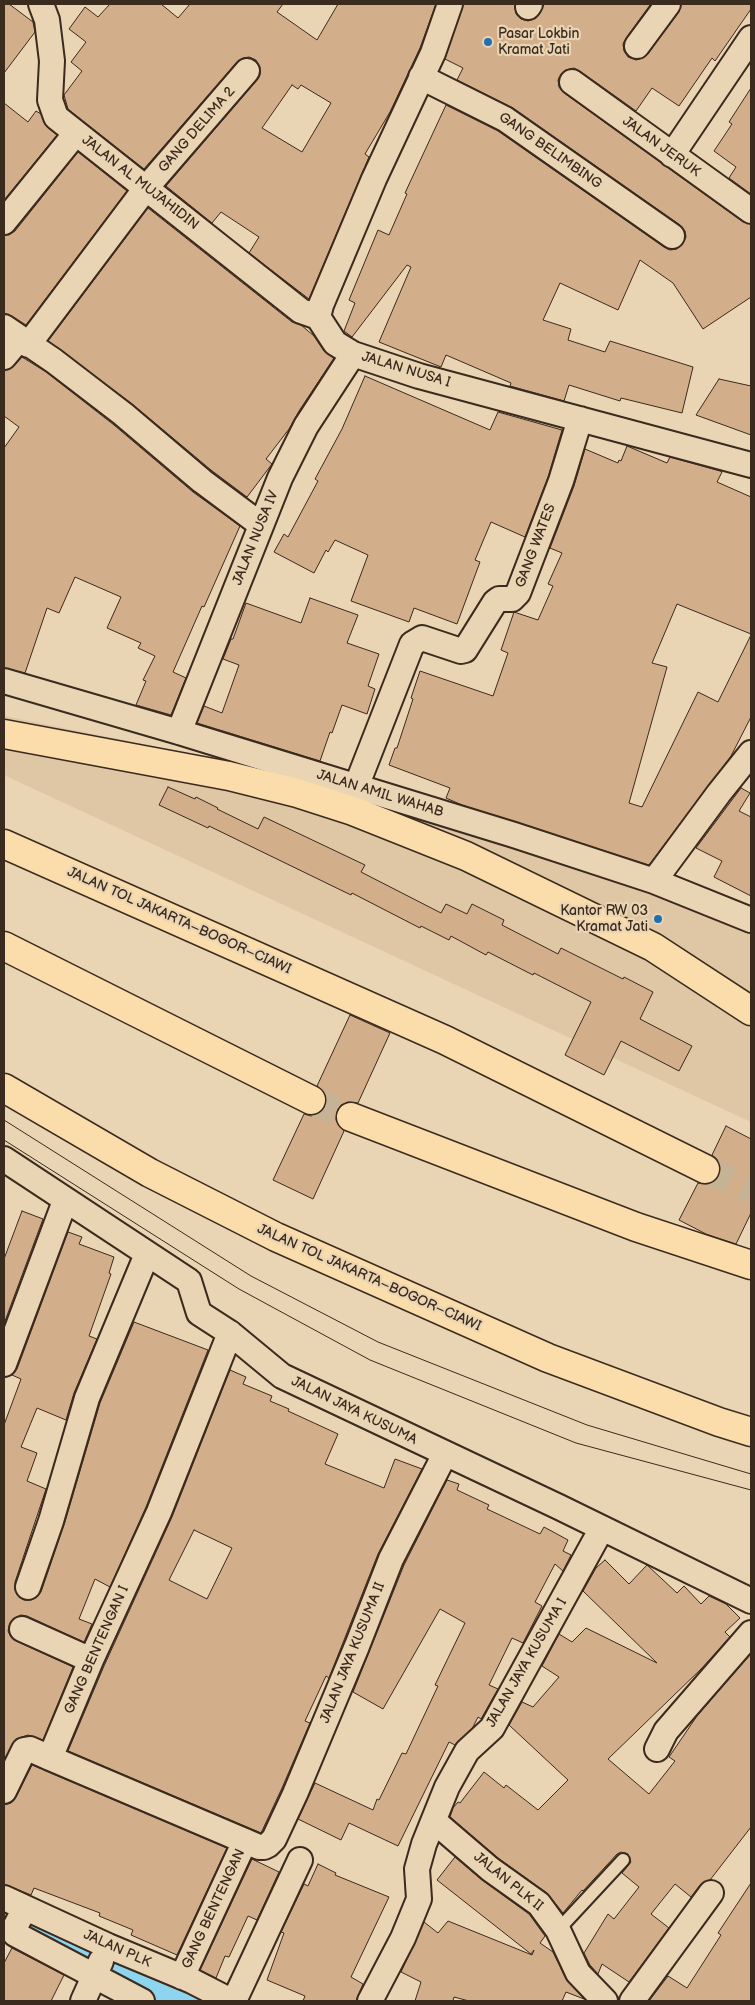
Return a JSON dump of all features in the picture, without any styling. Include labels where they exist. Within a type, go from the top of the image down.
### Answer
[{"type":"highway","points":[[4,734],[229,776],[297,793],[354,811],[466,856],[653,947],[751,1011]]},
{"type":"highway","name":"JALAN TOL JAKARTA–BOGOR–CIAWI","points":[[4,844],[445,1040],[705,1169]]},
{"type":"highway","points":[[4,946],[311,1100]]},
{"type":"highway","name":"JALAN TOL JAKARTA–BOGOR–CIAWI","points":[[4,1088],[150,1174],[276,1236],[548,1358],[719,1422],[751,1432]]},
{"type":"highway","points":[[351,1117],[636,1227],[751,1265]]},
{"type":"street","name":"JALAN AL MUJAHIDIN","points":[[41,4],[47,20],[52,61],[50,100],[56,117],[302,311],[318,317]]},
{"type":"street","points":[[318,317],[321,305],[374,179],[433,52],[450,4]]},
{"type":"street","points":[[637,46],[668,4]]},
{"type":"street","points":[[672,155],[751,38]]},
{"type":"street","name":"GANG DELIMA 2","points":[[4,357],[17,337],[247,71]]},
{"type":"street","name":"GANG BELIMBING","points":[[421,77],[506,119],[672,236]]},
{"type":"street","name":"JALAN JERUK","points":[[572,82],[751,211]]},
{"type":"street","points":[[4,222],[76,133]]},
{"type":"street","name":"JALAN NUSA I","points":[[318,317],[335,342],[353,354],[419,376],[751,465]]},
{"type":"street","points":[[17,337],[54,362],[123,414],[195,475],[261,525]]},
{"type":"street","name":"JALAN NUSA IV","points":[[179,732],[280,478],[306,426],[353,354]]},
{"type":"street","name":"GANG WATES","points":[[356,787],[412,644],[422,638],[461,651],[466,650],[495,602],[499,599],[512,599],[518,593],[561,481],[580,419]]},
{"type":"street","name":"JALAN AMIL WAHAB","points":[[4,681],[179,732],[514,835],[654,881],[751,920]]},
{"type":"street","points":[[654,881],[751,753]]},
{"type":"street","name":"JALAN JAYA KUSUMA","points":[[4,1159],[188,1281],[199,1313],[230,1333],[282,1376],[751,1601]]},
{"type":"street","points":[[4,1364],[65,1201]]},
{"type":"street","points":[[28,1587],[52,1521],[87,1398],[147,1254]]},
{"type":"street","name":"GANG BENTENGAN I","points":[[50,1758],[91,1660],[159,1512],[230,1333]]},
{"type":"street","name":"JALAN JAYA KUSUMA II","points":[[252,1844],[264,1847],[274,1839],[339,1690],[391,1559],[445,1454]]},
{"type":"street","name":"JALAN JAYA KUSUMA I","points":[[434,1820],[447,1787],[466,1751],[492,1728],[602,1528]]},
{"type":"street","points":[[22,1628],[91,1660]]},
{"type":"street","points":[[657,1749],[666,1731],[751,1633]]},
{"type":"street","points":[[4,1791],[24,1750],[30,1749],[252,1844]]},
{"type":"street","points":[[370,2001],[402,1938],[419,1899],[417,1869],[424,1844],[434,1820]]},
{"type":"street","name":"JALAN PLK II","points":[[434,1820],[490,1868],[539,1904],[558,1930],[578,1973],[605,2001]]},
{"type":"street","name":"GANG BENTENGAN","points":[[182,1977],[252,1844]]},
{"type":"street","points":[[222,1999],[300,1860]]},
{"type":"street","points":[[632,2001],[711,1893]]},
{"type":"street","name":"JALAN PLK","points":[[4,1898],[19,1920],[100,1962],[142,2001]]},
{"type":"street","points":[[19,1920],[100,1962],[83,2001]]},
{"type":"street","name":"JALAN PLK","points":[[100,1962],[182,1977],[222,1999]]},
{"type":"lane","points":[[558,1930],[623,1860]]},
{"type":"shaded area","points":[[4,716],[197,755],[439,825],[751,925],[751,1122],[4,775]]},
{"type":"building","points":[[4,4],[9,4],[33,22],[35,32],[4,73]]},
{"type":"building","points":[[110,4],[161,4],[178,18],[190,4],[283,4],[277,12],[317,40],[338,4],[436,4],[420,48],[390,112],[365,154],[369,157],[309,299],[249,253],[259,237],[221,212],[212,223],[166,186],[257,80],[260,74],[260,67],[256,60],[249,57],[237,62],[144,169],[68,109],[64,95],[82,71],[71,62],[86,42],[69,29],[85,7],[98,17]],"holes":[[[292,85],[298,89],[301,85],[331,103],[302,152],[262,128]]]},
{"type":"building","points":[[463,4],[515,4],[516,14],[521,19],[528,21],[539,15],[544,4],[648,4],[650,5],[623,44],[624,51],[628,57],[636,60],[648,54],[679,12],[681,4],[751,4],[751,9],[715,61],[712,58],[679,106],[652,88],[636,111],[574,68],[566,70],[558,80],[559,87],[564,93],[743,222],[751,224],[751,297],[703,329],[673,283],[640,260],[618,310],[560,283],[543,320],[571,329],[568,340],[605,352],[610,341],[693,367],[682,413],[621,398],[620,401],[569,385],[564,401],[510,386],[511,383],[446,355],[441,367],[379,342],[411,267],[407,265],[352,337],[344,331],[355,303],[349,300],[378,230],[389,235],[407,194],[405,193],[446,105],[498,131],[664,247],[670,250],[677,249],[686,237],[685,231],[680,225],[513,108],[457,80],[463,68],[445,59]]},
{"type":"building","points":[[751,88],[751,194],[729,178],[736,167],[714,151],[732,124],[729,122]]},
{"type":"building","points":[[4,103],[28,122],[36,111],[41,114],[47,127],[57,135],[4,200]]},
{"type":"building","points":[[78,152],[127,191],[26,325],[4,313],[4,235],[9,235],[15,231]]},
{"type":"building","points":[[148,208],[292,322],[301,325],[314,336],[324,351],[334,358],[289,429],[266,459],[272,464],[247,497],[211,470],[131,403],[48,341]]},
{"type":"building","points":[[22,357],[46,372],[114,425],[193,492],[240,526],[173,672],[186,678],[171,715],[136,705],[146,681],[143,680],[155,656],[138,648],[141,643],[107,628],[121,597],[75,577],[59,613],[47,608],[25,673],[4,668],[4,448],[19,427],[4,416],[4,370],[14,366]]},
{"type":"building","points":[[365,376],[490,430],[498,412],[562,430],[548,477],[525,537],[491,522],[475,560],[480,562],[457,624],[414,608],[409,622],[351,601],[368,555],[335,540],[328,552],[326,550],[314,573],[274,552],[284,534],[288,537],[318,481],[315,479],[342,429]]},
{"type":"building","points":[[719,379],[751,386],[751,435],[696,415]]},
{"type":"building","points":[[627,446],[667,463],[670,457],[720,471],[722,472],[717,482],[751,497],[751,634],[677,604],[652,663],[667,667],[629,803],[642,807],[698,692],[718,702],[751,635],[751,717],[731,756],[649,865],[462,805],[446,798],[450,788],[389,765],[395,748],[397,748],[420,671],[493,696],[508,653],[501,650],[514,612],[538,620],[553,586],[548,584],[562,553],[550,548],[574,486],[585,449],[618,463],[619,460],[621,461]]},
{"type":"building","points":[[310,598],[358,615],[347,643],[379,654],[368,686],[375,689],[367,714],[342,705],[320,761],[197,723],[204,706],[222,713],[239,665],[223,659],[231,639],[233,639],[246,603],[301,623]]},
{"type":"building","points":[[168,787],[195,799],[196,797],[258,829],[264,817],[365,865],[361,872],[441,913],[446,904],[467,914],[472,904],[504,920],[502,925],[558,954],[561,948],[653,992],[640,1019],[692,1046],[679,1071],[621,1041],[604,1075],[565,1055],[591,1002],[488,952],[486,955],[451,936],[449,940],[421,926],[420,928],[352,893],[351,895],[209,826],[208,828],[159,805]]},
{"type":"building","points":[[741,788],[750,793],[739,811],[751,817],[751,896],[714,877],[722,861],[696,848]]},
{"type":"building","points":[[350,1015],[390,1033],[358,1103],[348,1102],[341,1105],[337,1111],[336,1120],[344,1131],[313,1199],[273,1180],[304,1114],[311,1116],[319,1113],[325,1107],[327,1100],[324,1092],[317,1086]]},
{"type":"building","points":[[726,1126],[751,1139],[751,1213],[736,1244],[706,1234],[679,1220],[698,1183],[706,1184],[713,1182],[719,1176],[718,1160],[712,1155]]},
{"type":"building","points":[[22,1211],[43,1219],[4,1321],[4,1259]]},
{"type":"building","points":[[68,1232],[82,1237],[79,1244],[114,1257],[109,1273],[111,1274],[89,1336],[97,1339],[74,1393],[66,1420],[37,1408],[21,1447],[37,1453],[27,1481],[46,1489],[15,1582],[15,1590],[18,1596],[24,1600],[31,1600],[41,1592],[64,1525],[100,1403],[134,1322],[208,1350],[146,1507],[110,1587],[95,1579],[79,1619],[92,1624],[84,1642],[27,1616],[21,1615],[14,1618],[10,1623],[8,1631],[16,1641],[73,1667],[43,1740],[28,1735],[16,1739],[4,1760],[4,1425],[21,1379],[12,1375],[17,1369]]},
{"type":"building","points":[[230,1370],[246,1377],[243,1384],[272,1396],[270,1401],[338,1434],[325,1464],[384,1488],[395,1459],[422,1469],[378,1554],[329,1678],[326,1676],[305,1721],[310,1723],[261,1833],[68,1751],[104,1666],[172,1517]],"holes":[[[194,1530],[232,1548],[207,1599],[169,1580]]]},
{"type":"building","points":[[447,1480],[459,1484],[457,1490],[489,1505],[487,1509],[540,1534],[544,1527],[568,1540],[563,1551],[571,1555],[563,1571],[555,1564],[535,1602],[542,1606],[523,1643],[512,1638],[489,1685],[498,1689],[481,1719],[478,1717],[473,1727],[455,1745],[449,1742],[398,1846],[349,1823],[341,1840],[298,1819],[315,1783],[373,1810],[402,1753],[406,1754],[438,1686],[435,1685],[465,1623],[440,1609],[383,1709],[353,1692],[404,1565]]},
{"type":"building","points":[[605,1560],[629,1584],[647,1565],[677,1593],[684,1586],[701,1604],[709,1596],[726,1604],[740,1618],[725,1632],[730,1637],[701,1669],[608,1759],[649,1794],[675,1761],[669,1757],[697,1716],[751,1654],[751,1827],[710,1880],[700,1885],[691,1897],[675,1884],[651,1914],[669,1928],[629,1982],[602,1964],[598,1974],[590,1965],[584,1953],[608,1914],[614,1919],[639,1887],[622,1873],[631,1862],[628,1854],[621,1852],[617,1854],[582,1890],[563,1913],[547,1893],[498,1858],[450,1817],[453,1808],[458,1802],[460,1803],[484,1772],[504,1788],[506,1785],[538,1810],[568,1780],[509,1725],[522,1702],[533,1707],[559,1677],[542,1666],[559,1634],[572,1642],[586,1628],[657,1663],[583,1591],[596,1568]]},
{"type":"building","points":[[32,1765],[227,1848],[177,1955],[131,1935],[133,1930],[99,1916],[100,1913],[34,1888],[31,1895],[4,1884],[4,1805],[11,1803],[16,1797]]},
{"type":"building","points":[[455,1857],[482,1880],[529,1914],[545,1936],[540,1943],[553,1952],[566,1979],[584,1999],[566,1992],[562,2001],[469,2001],[454,1997],[453,2001],[415,2001],[421,1982],[401,1972],[424,1922],[438,1933],[448,1921],[532,1955],[534,1950],[531,1954],[437,1880]]},
{"type":"building","points":[[252,1859],[279,1872],[257,1920],[248,1916],[229,1957],[225,1956],[216,1978],[200,1970]]},
{"type":"building","points":[[318,1864],[336,1873],[335,1875],[389,1897],[351,1977],[363,1984],[356,2001],[303,2001],[305,1996],[267,1980],[284,1933],[281,1932],[304,1884],[308,1886]]},
{"type":"building","points":[[751,1883],[751,2001],[649,2001],[668,1976],[687,1988],[721,1935],[718,1933]]},
{"type":"building","points":[[12,1948],[64,1975],[51,2001],[4,2001],[4,1963]]},
{"type":"waterway","points":[[4,1918],[178,2001]]},
{"type":"tunnel","points":[[311,1100],[351,1117]]},
{"type":"tunnel","points":[[705,1169],[751,1190]]},
{"type":"tram line","points":[[4,1120],[251,1276],[378,1342],[587,1425],[751,1474]]},
{"type":"tram line","points":[[4,1140],[239,1289],[370,1360],[576,1443],[751,1490]]},
{"type":"place","name":"Pasar Lokbin Kramat Jati","points":[[488,42]]},
{"type":"place","name":"Kantor RW 03 Kramat Jati","points":[[658,919]]}]
